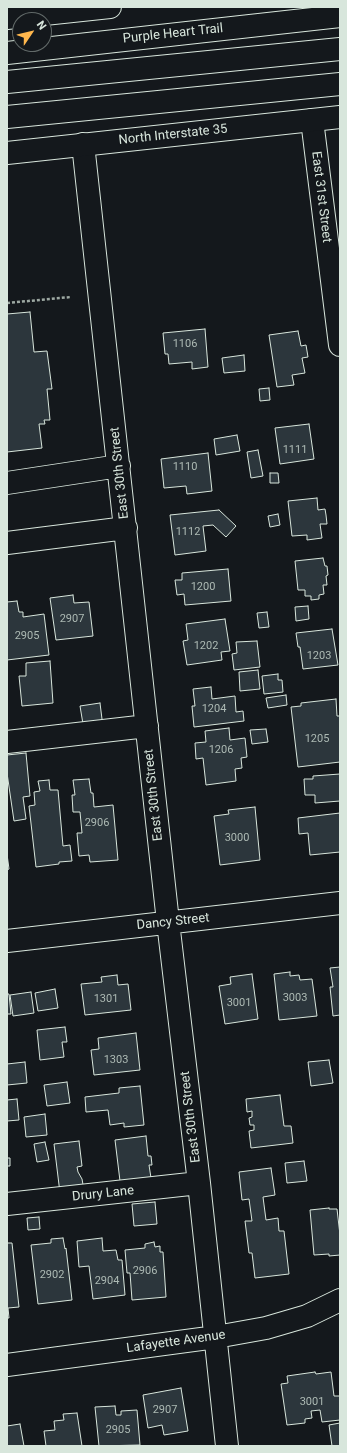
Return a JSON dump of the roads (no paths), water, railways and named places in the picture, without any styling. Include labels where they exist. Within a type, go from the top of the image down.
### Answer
[{"type":"main road","points":[[7,14],[40,7]]},
{"type":"main road","points":[[7,18],[110,7]]},
{"type":"main road","name":"Purple Heart Trail","points":[[7,53],[340,16]]},
{"type":"main road","points":[[7,82],[340,49]]},
{"type":"main road","points":[[7,117],[340,84]]},
{"type":"main road","name":"North Interstate 35","points":[[7,153],[340,117]]},
{"type":"main road","name":"East 31st Street","points":[[312,120],[340,345]]},
{"type":"main road","name":"East 30th Street","points":[[83,144],[227,1446]]},
{"type":"main road","points":[[7,483],[119,466]]},
{"type":"main road","points":[[7,543],[126,528]]},
{"type":"main road","points":[[7,742],[147,726]]},
{"type":"main road","name":"Dancy Street","points":[[7,940],[340,903]]},
{"type":"main road","name":"Drury Lane","points":[[7,1204],[199,1183]]},
{"type":"main road","name":"Lafayette Avenue","points":[[7,1365],[216,1337],[266,1328],[307,1316],[340,1300]]}]
